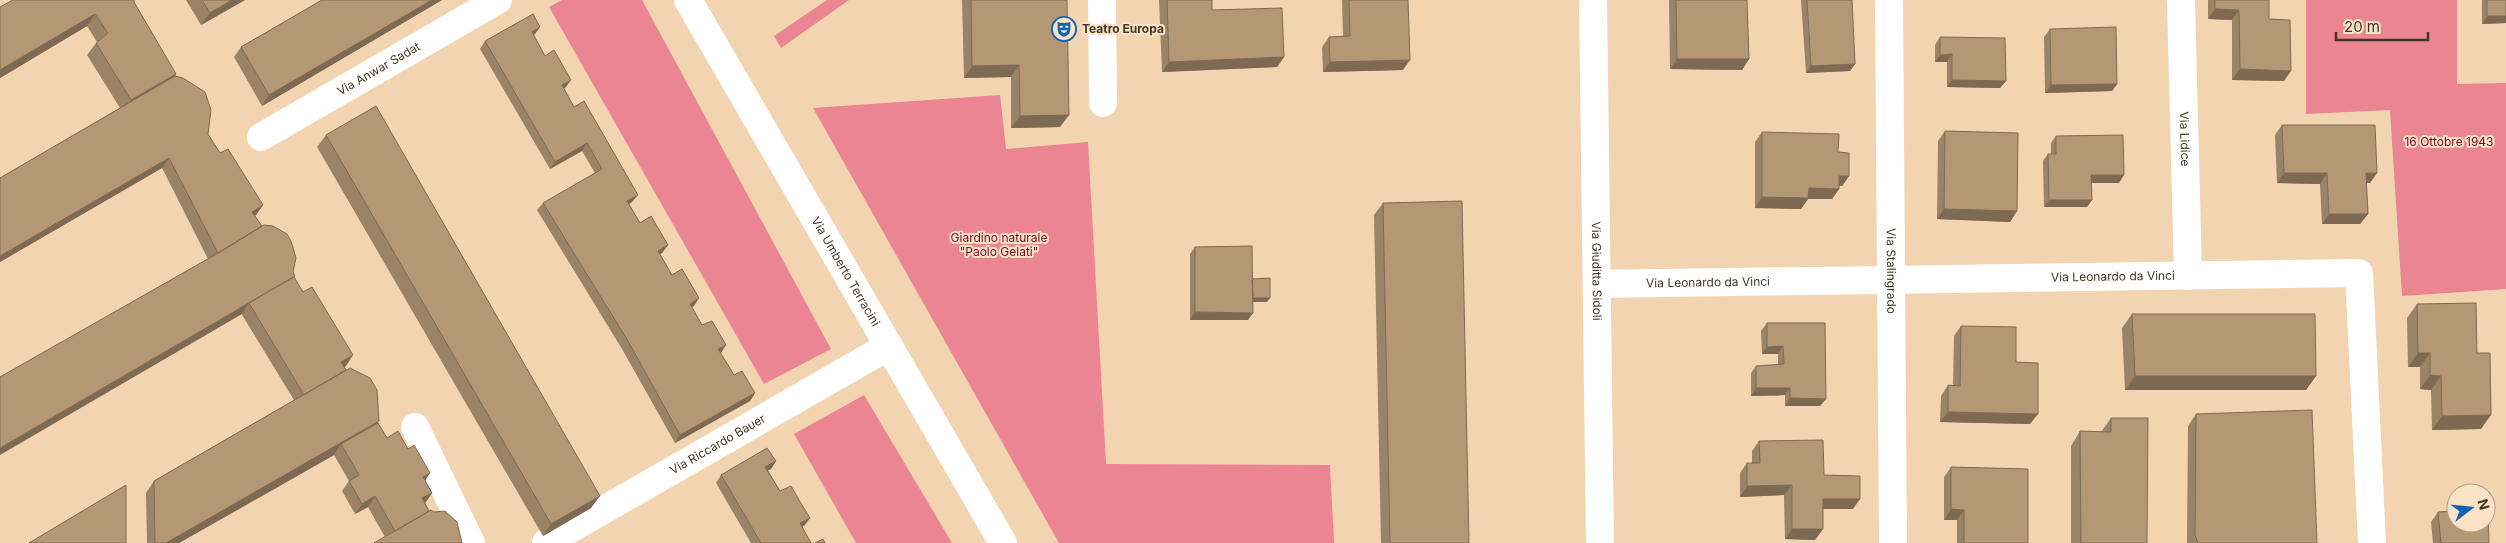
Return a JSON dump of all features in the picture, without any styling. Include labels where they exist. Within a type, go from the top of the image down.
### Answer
[{"type":"street","name":"Via Anwar Sadat","points":[[261,137],[498,0]]},
{"type":"street","name":"Via Umberto Terracini","points":[[688,0],[1003,543]]},
{"type":"street","points":[[1102,0],[1103,103]]},
{"type":"street","name":"Via Giuditta Sidoli","points":[[1593,0],[1600,543]]},
{"type":"street","name":"Via Stalingrado","points":[[1889,0],[1893,543]]},
{"type":"street","name":"Via Lidice","points":[[2181,0],[2188,276]]},
{"type":"street","name":"Via Leonardo da Vinci","points":[[1597,284],[2359,273],[2372,543]]},
{"type":"street","name":"Via Riccardo Bauer","points":[[546,543],[889,346]]},
{"type":"street","points":[[414,427],[471,543]]},
{"type":"green space","points":[[562,0],[642,0],[831,349],[764,384],[549,7]]},
{"type":"green space","points":[[827,0],[849,0],[781,48],[774,36]]},
{"type":"green space","name":"16 Ottobre 1943","points":[[2306,0],[2457,0],[2457,84],[2506,83],[2506,289],[2402,296],[2390,110],[2306,114]]},
{"type":"green space","name":"Giardino naturale \"Paolo Gelati\"","points":[[1000,95],[1006,149],[1088,142],[1106,464],[1330,465],[1334,543],[1059,543],[813,108]]},
{"type":"green space","points":[[864,395],[952,543],[856,543],[794,434]]},
{"type":"building","points":[[13,0],[134,0],[176,74],[131,100],[96,43],[108,33],[95,14],[0,70],[0,7]]},
{"type":"building","points":[[202,0],[232,0],[210,13]]},
{"type":"building","points":[[322,0],[432,0],[269,95],[241,47]]},
{"type":"building","points":[[971,0],[1067,0],[1069,115],[1020,116],[1019,65],[972,66]]},
{"type":"building","points":[[1167,0],[1212,0],[1212,10],[1282,8],[1284,57],[1169,62]]},
{"type":"building","points":[[1349,0],[1408,0],[1410,60],[1330,62],[1329,37],[1350,36]]},
{"type":"building","points":[[1676,0],[1747,0],[1749,59],[1677,59]]},
{"type":"building","points":[[1807,0],[1852,0],[1855,64],[1811,66]]},
{"type":"building","points":[[2215,0],[2269,0],[2269,19],[2290,20],[2291,71],[2240,69],[2239,10],[2215,9]]},
{"type":"building","points":[[2487,0],[2506,0],[2506,16],[2487,16]]},
{"type":"building","points":[[533,14],[540,27],[532,32],[545,56],[554,50],[571,80],[562,85],[574,107],[584,101],[638,195],[627,201],[640,223],[651,216],[668,245],[658,251],[672,275],[682,269],[699,298],[690,304],[702,325],[712,321],[726,345],[718,349],[734,375],[742,371],[755,393],[680,435],[628,341],[543,203],[602,169],[587,143],[555,162],[485,41]]},
{"type":"building","points":[[2116,27],[2117,84],[2051,85],[2050,29]]},
{"type":"building","points":[[1940,37],[2005,38],[2006,81],[1952,80],[1952,54],[1940,55]]},
{"type":"building","points":[[175,76],[183,78],[205,92],[211,110],[208,134],[220,153],[228,149],[263,205],[252,212],[262,226],[218,253],[169,158],[0,256],[0,178]]},
{"type":"building","points":[[376,106],[600,496],[551,524],[326,135]]},
{"type":"building","points":[[2282,125],[2375,125],[2377,173],[2366,173],[2368,214],[2329,214],[2327,173],[2284,173]]},
{"type":"building","points":[[1945,131],[2018,133],[2017,211],[1944,209]]},
{"type":"building","points":[[1762,132],[1839,134],[1838,152],[1849,153],[1849,176],[1839,176],[1839,189],[1809,188],[1808,198],[1762,197]]},
{"type":"building","points":[[2123,135],[2124,175],[2091,175],[2092,200],[2049,200],[2048,154],[2056,154],[2056,136]]},
{"type":"building","points":[[1462,201],[1469,543],[1390,543],[1383,203]]},
{"type":"building","points":[[264,225],[273,226],[287,234],[296,258],[293,272],[295,276],[0,448],[0,377]]},
{"type":"building","points":[[1252,246],[1253,313],[1195,312],[1195,247]]},
{"type":"building","points":[[294,277],[303,292],[312,287],[353,355],[341,362],[346,370],[304,395],[249,303]]},
{"type":"building","points":[[1270,278],[1270,298],[1253,298],[1252,279]]},
{"type":"building","points":[[2476,303],[2477,353],[2490,353],[2491,415],[2442,416],[2441,376],[2430,375],[2430,353],[2418,353],[2417,304]]},
{"type":"building","points":[[2132,314],[2315,314],[2316,376],[2135,376]]},
{"type":"building","points":[[1767,323],[1825,323],[1826,399],[1790,398],[1790,388],[1756,388],[1756,366],[1784,364],[1783,346],[1767,347]]},
{"type":"building","points":[[1961,326],[2016,327],[2016,362],[2038,363],[2038,414],[1948,412],[1948,385],[1960,386]]},
{"type":"building","points":[[350,368],[370,378],[377,390],[379,421],[166,543],[155,543],[154,481]]},
{"type":"building","points":[[2312,410],[2317,543],[2198,543],[2195,535],[2196,414]]},
{"type":"building","points":[[2111,418],[2148,418],[2147,543],[2081,543],[2080,431],[2111,432]]},
{"type":"building","points":[[378,423],[387,438],[398,431],[408,449],[414,445],[430,473],[423,477],[432,493],[422,498],[429,511],[395,531],[375,496],[362,504],[349,481],[359,475],[341,444]]},
{"type":"building","points":[[1823,440],[1824,475],[1860,476],[1860,499],[1823,499],[1823,529],[1792,529],[1792,485],[1747,486],[1747,463],[1760,463],[1759,441]]},
{"type":"building","points":[[767,448],[776,461],[765,467],[780,491],[791,486],[810,518],[800,523],[811,543],[761,543],[721,475]]},
{"type":"building","points":[[1951,467],[2028,469],[2028,543],[1964,543],[1964,510],[1951,509]]},
{"type":"building","points":[[126,485],[126,543],[29,543]]},
{"type":"building","points":[[431,510],[434,512],[445,511],[457,522],[462,543],[374,543]]},
{"type":"building","points":[[2438,512],[2446,512],[2446,533],[2489,533],[2489,543],[2441,543]]},
{"type":"building","points":[[823,539],[825,543],[815,543]]},
{"type":"place","name":"Teatro Europa","points":[[1064,29]]}]
